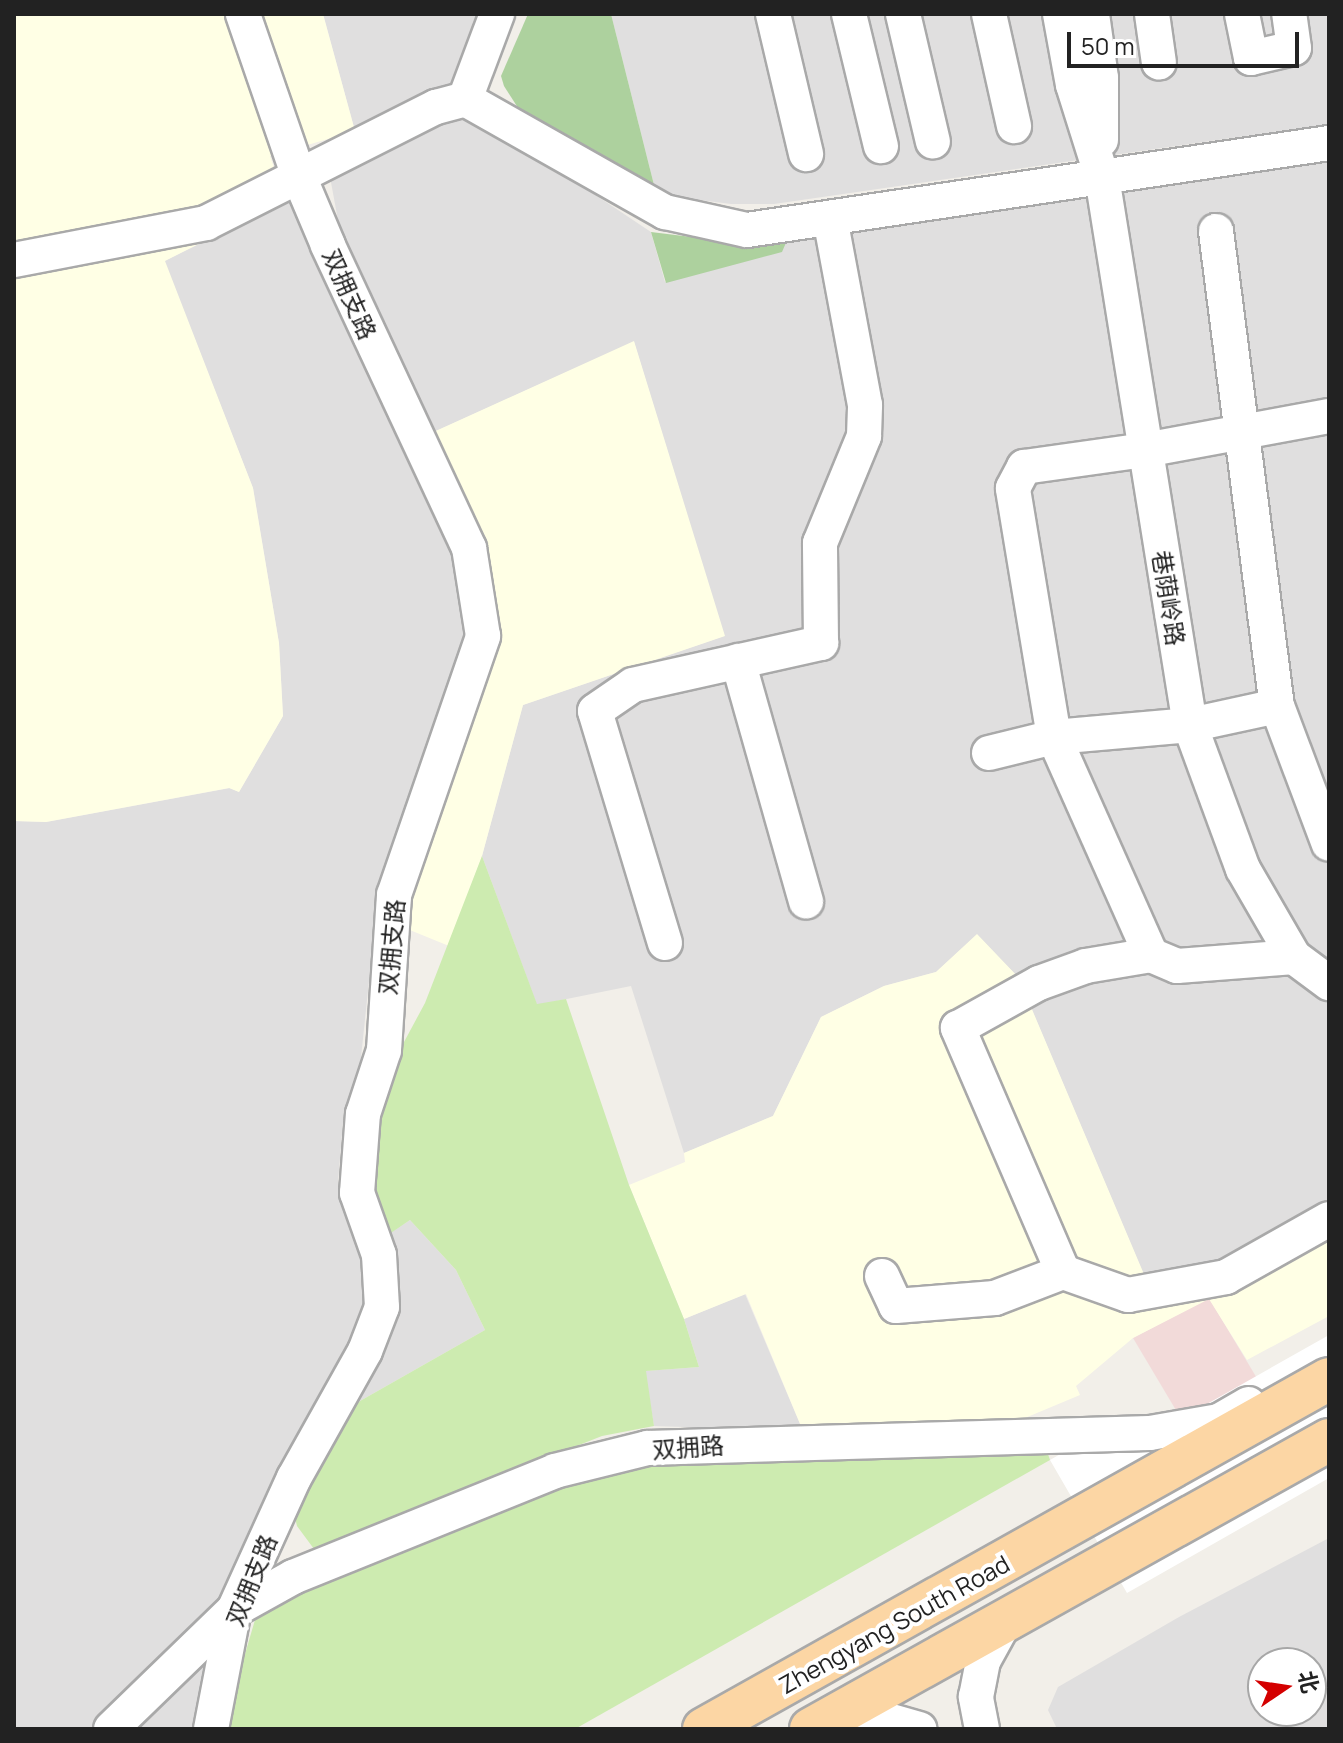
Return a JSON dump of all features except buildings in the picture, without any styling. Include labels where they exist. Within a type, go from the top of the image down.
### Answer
[{"type":"main road","name":"Zhengyang South Road","points":[[704,1729],[1329,1379]]},
{"type":"main road","points":[[823,1723],[1329,1440]]},
{"type":"street","name":"双拥支路","points":[[211,1729],[234,1610],[294,1478],[365,1351],[382,1307],[379,1255],[357,1193],[363,1114],[384,1050],[394,895],[483,636],[469,548],[404,414],[298,174],[243,14]]},
{"type":"street","points":[[465,99],[497,14]]},
{"type":"street","points":[[773,14],[806,154]]},
{"type":"street","points":[[849,14],[881,146]]},
{"type":"street","points":[[903,14],[933,142]]},
{"type":"street","points":[[989,14],[1014,126]]},
{"type":"street","points":[[1060,14],[1073,85],[1102,177]]},
{"type":"street","points":[[1092,14],[1101,78],[1102,177]]},
{"type":"street","points":[[1152,14],[1159,63]]},
{"type":"street","points":[[1242,14],[1251,58],[1294,48],[1289,14]]},
{"type":"street","points":[[14,260],[206,223],[436,107],[465,99],[665,212],[747,230],[1329,143]]},
{"type":"street","name":"巷荫岭路","points":[[1102,177],[1190,725],[1243,869],[1294,957],[1329,983]]},
{"type":"street","points":[[665,943],[595,711],[633,685],[821,643],[820,543],[864,436],[865,405],[830,218]]},
{"type":"street","points":[[1216,231],[1277,706],[1329,844]]},
{"type":"street","points":[[1151,955],[1054,737],[1013,488],[1024,467],[1145,450],[1329,416]]},
{"type":"street","points":[[738,661],[806,902]]},
{"type":"street","points":[[989,753],[1054,737],[1190,725],[1277,706]]},
{"type":"street","points":[[1063,1272],[958,1028],[1039,983],[1086,966],[1151,955],[1177,966],[1294,957]]},
{"type":"street","points":[[882,1276],[896,1306],[995,1298],[1063,1272],[1128,1295],[1226,1277],[1329,1219]]},
{"type":"street","name":"双拥路","points":[[111,1729],[234,1610],[293,1577],[555,1471],[647,1448],[1150,1433],[1219,1421],[1329,1359]]},
{"type":"street","points":[[982,1729],[976,1697],[983,1661],[1005,1621]]},
{"type":"street","points":[[823,1723],[881,1718],[919,1729]]},
{"type":"shaded area","points":[[14,14],[323,14],[355,131],[270,156],[285,200],[165,261],[253,488],[279,643],[283,716],[239,792],[229,788],[46,822],[14,821]]},
{"type":"shaded area","points":[[323,14],[488,14],[471,62],[441,92],[355,131]]},
{"type":"shaded area","points":[[611,14],[1329,14],[1329,124],[774,204],[731,204],[675,197],[655,189]]},
{"type":"shaded area","points":[[477,116],[651,232],[665,282],[788,238],[1329,158],[1329,1205],[1193,1272],[1146,1280],[1018,977],[977,935],[936,972],[884,986],[821,1017],[773,1116],[684,1153],[631,986],[537,1005],[482,856],[523,705],[724,636],[634,342],[427,435],[340,231],[330,177],[438,117]]},
{"type":"shaded area","points":[[301,195],[456,543],[471,637],[377,905],[360,1067],[344,1111],[338,1182],[363,1251],[410,1220],[456,1270],[485,1330],[360,1401],[327,1389],[202,1729],[14,1729],[14,821],[46,822],[230,788],[239,792],[283,716],[279,643],[253,488],[164,261]]},
{"type":"shaded area","points":[[634,341],[725,636],[523,705],[482,856],[449,946],[400,926],[493,642],[427,435]]},
{"type":"shaded area","points":[[977,934],[1018,977],[1089,976],[1031,1007],[1146,1279],[1193,1272],[1329,1205],[1329,1316],[1247,1360],[1209,1299],[1133,1338],[1076,1386],[1080,1395],[1008,1425],[803,1431],[746,1294],[684,1319],[629,1185],[685,1162],[684,1153],[773,1116],[821,1017],[884,986],[936,972]]},
{"type":"shaded area","points":[[745,1294],[803,1431],[654,1426],[645,1371],[699,1367],[684,1319]]},
{"type":"shaded area","points":[[1209,1298],[1261,1385],[1183,1422],[1133,1338]]},
{"type":"shaded area","points":[[1329,1538],[1329,1729],[1057,1729],[1048,1710],[1058,1687],[1179,1617]]},
{"type":"green space","points":[[528,14],[611,14],[655,189],[520,111],[501,76]]},
{"type":"green space","points":[[651,232],[748,244],[788,238],[782,252],[666,283]]},
{"type":"green space","points":[[482,856],[537,1004],[566,999],[629,1185],[684,1319],[699,1367],[646,1371],[654,1426],[602,1436],[314,1549],[297,1526],[293,1510],[346,1412],[485,1330],[456,1270],[410,1220],[385,1237],[366,1176],[390,1068],[425,1003]]},
{"type":"green space","points":[[1047,1451],[1050,1460],[575,1729],[223,1729],[257,1613],[344,1569],[567,1481],[681,1457]]},
{"type":"pier","points":[[1329,1335],[1329,1478],[1127,1593],[1050,1460],[1130,1414],[1145,1439]]}]
